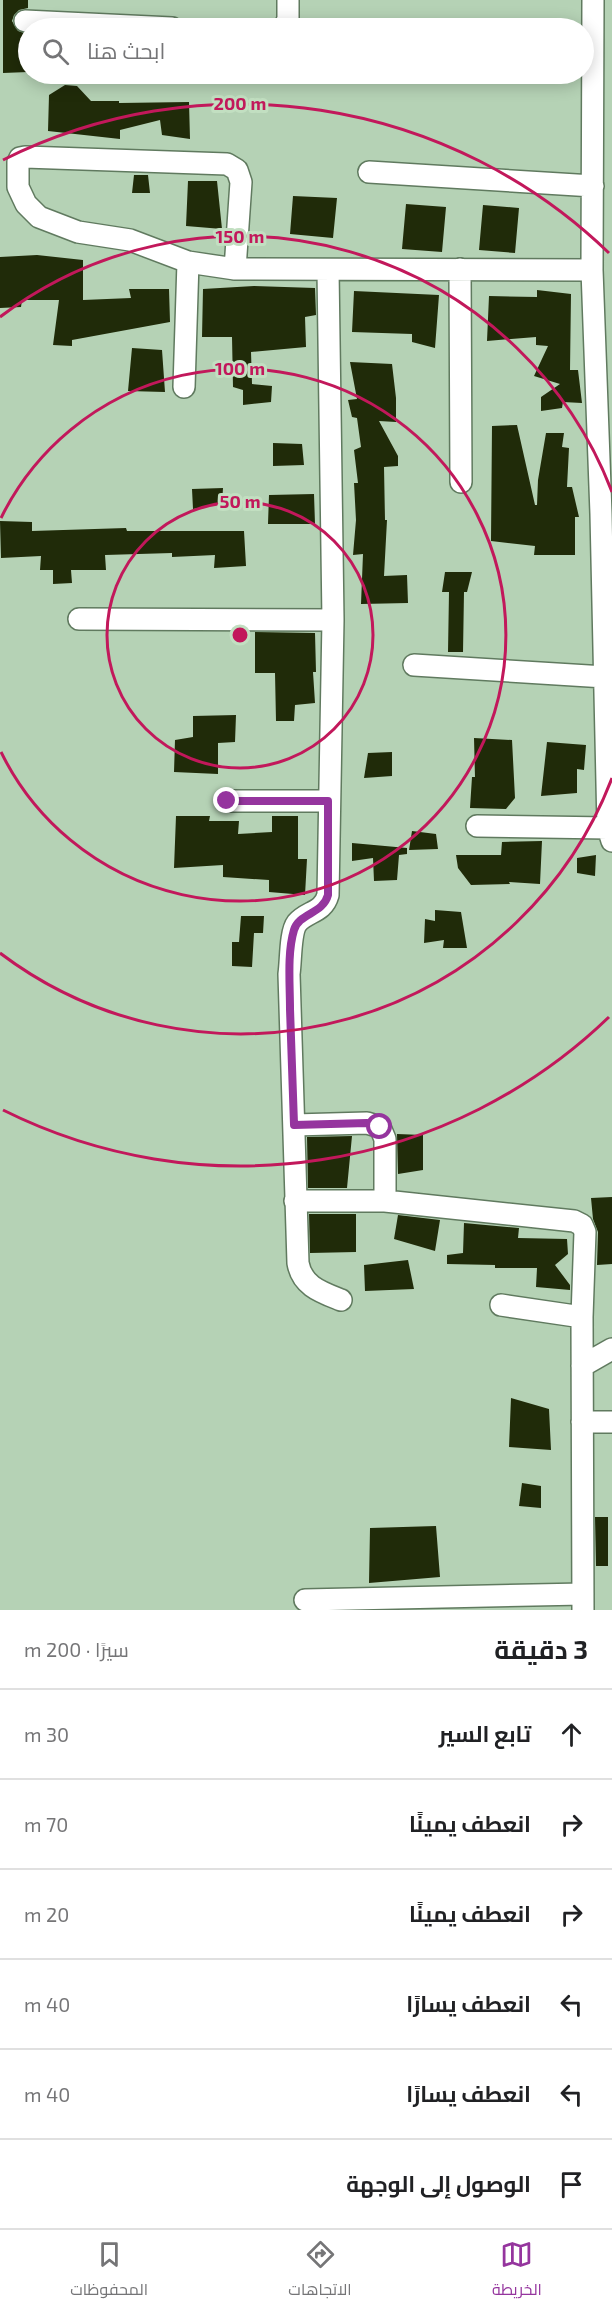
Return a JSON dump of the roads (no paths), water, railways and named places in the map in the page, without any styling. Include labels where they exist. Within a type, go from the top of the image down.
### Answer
[{"type":"street","points":[[288,0],[288,18]]},
{"type":"street","points":[[593,0],[593,18]]},
{"type":"street","points":[[477,826],[610,834],[592,270],[593,84]]},
{"type":"street","points":[[235,269],[241,182],[237,170],[227,164],[25,157],[18,162],[18,187],[26,204],[39,217],[78,232],[130,240],[188,262],[235,269],[592,270]]},
{"type":"street","points":[[369,172],[593,186]]},
{"type":"street","points":[[184,387],[188,262]]},
{"type":"street","points":[[460,269],[461,482]]},
{"type":"street","points":[[328,270],[333,620],[328,895],[326,903],[297,922],[293,930],[289,974],[299,1273],[305,1282],[320,1292],[341,1300]]},
{"type":"street","points":[[80,619],[333,620]]},
{"type":"street","points":[[414,665],[605,677]]},
{"type":"street","points":[[227,801],[328,801]]},
{"type":"street","points":[[294,1125],[367,1123],[380,1127],[386,1139],[385,1201]]},
{"type":"street","points":[[295,1201],[385,1201],[580,1222],[585,1232],[582,1317],[583,1602],[305,1600]]},
{"type":"street","points":[[501,1305],[582,1317]]},
{"type":"street","points":[[582,1366],[612,1349]]},
{"type":"street","points":[[582,1422],[612,1422]]}]
